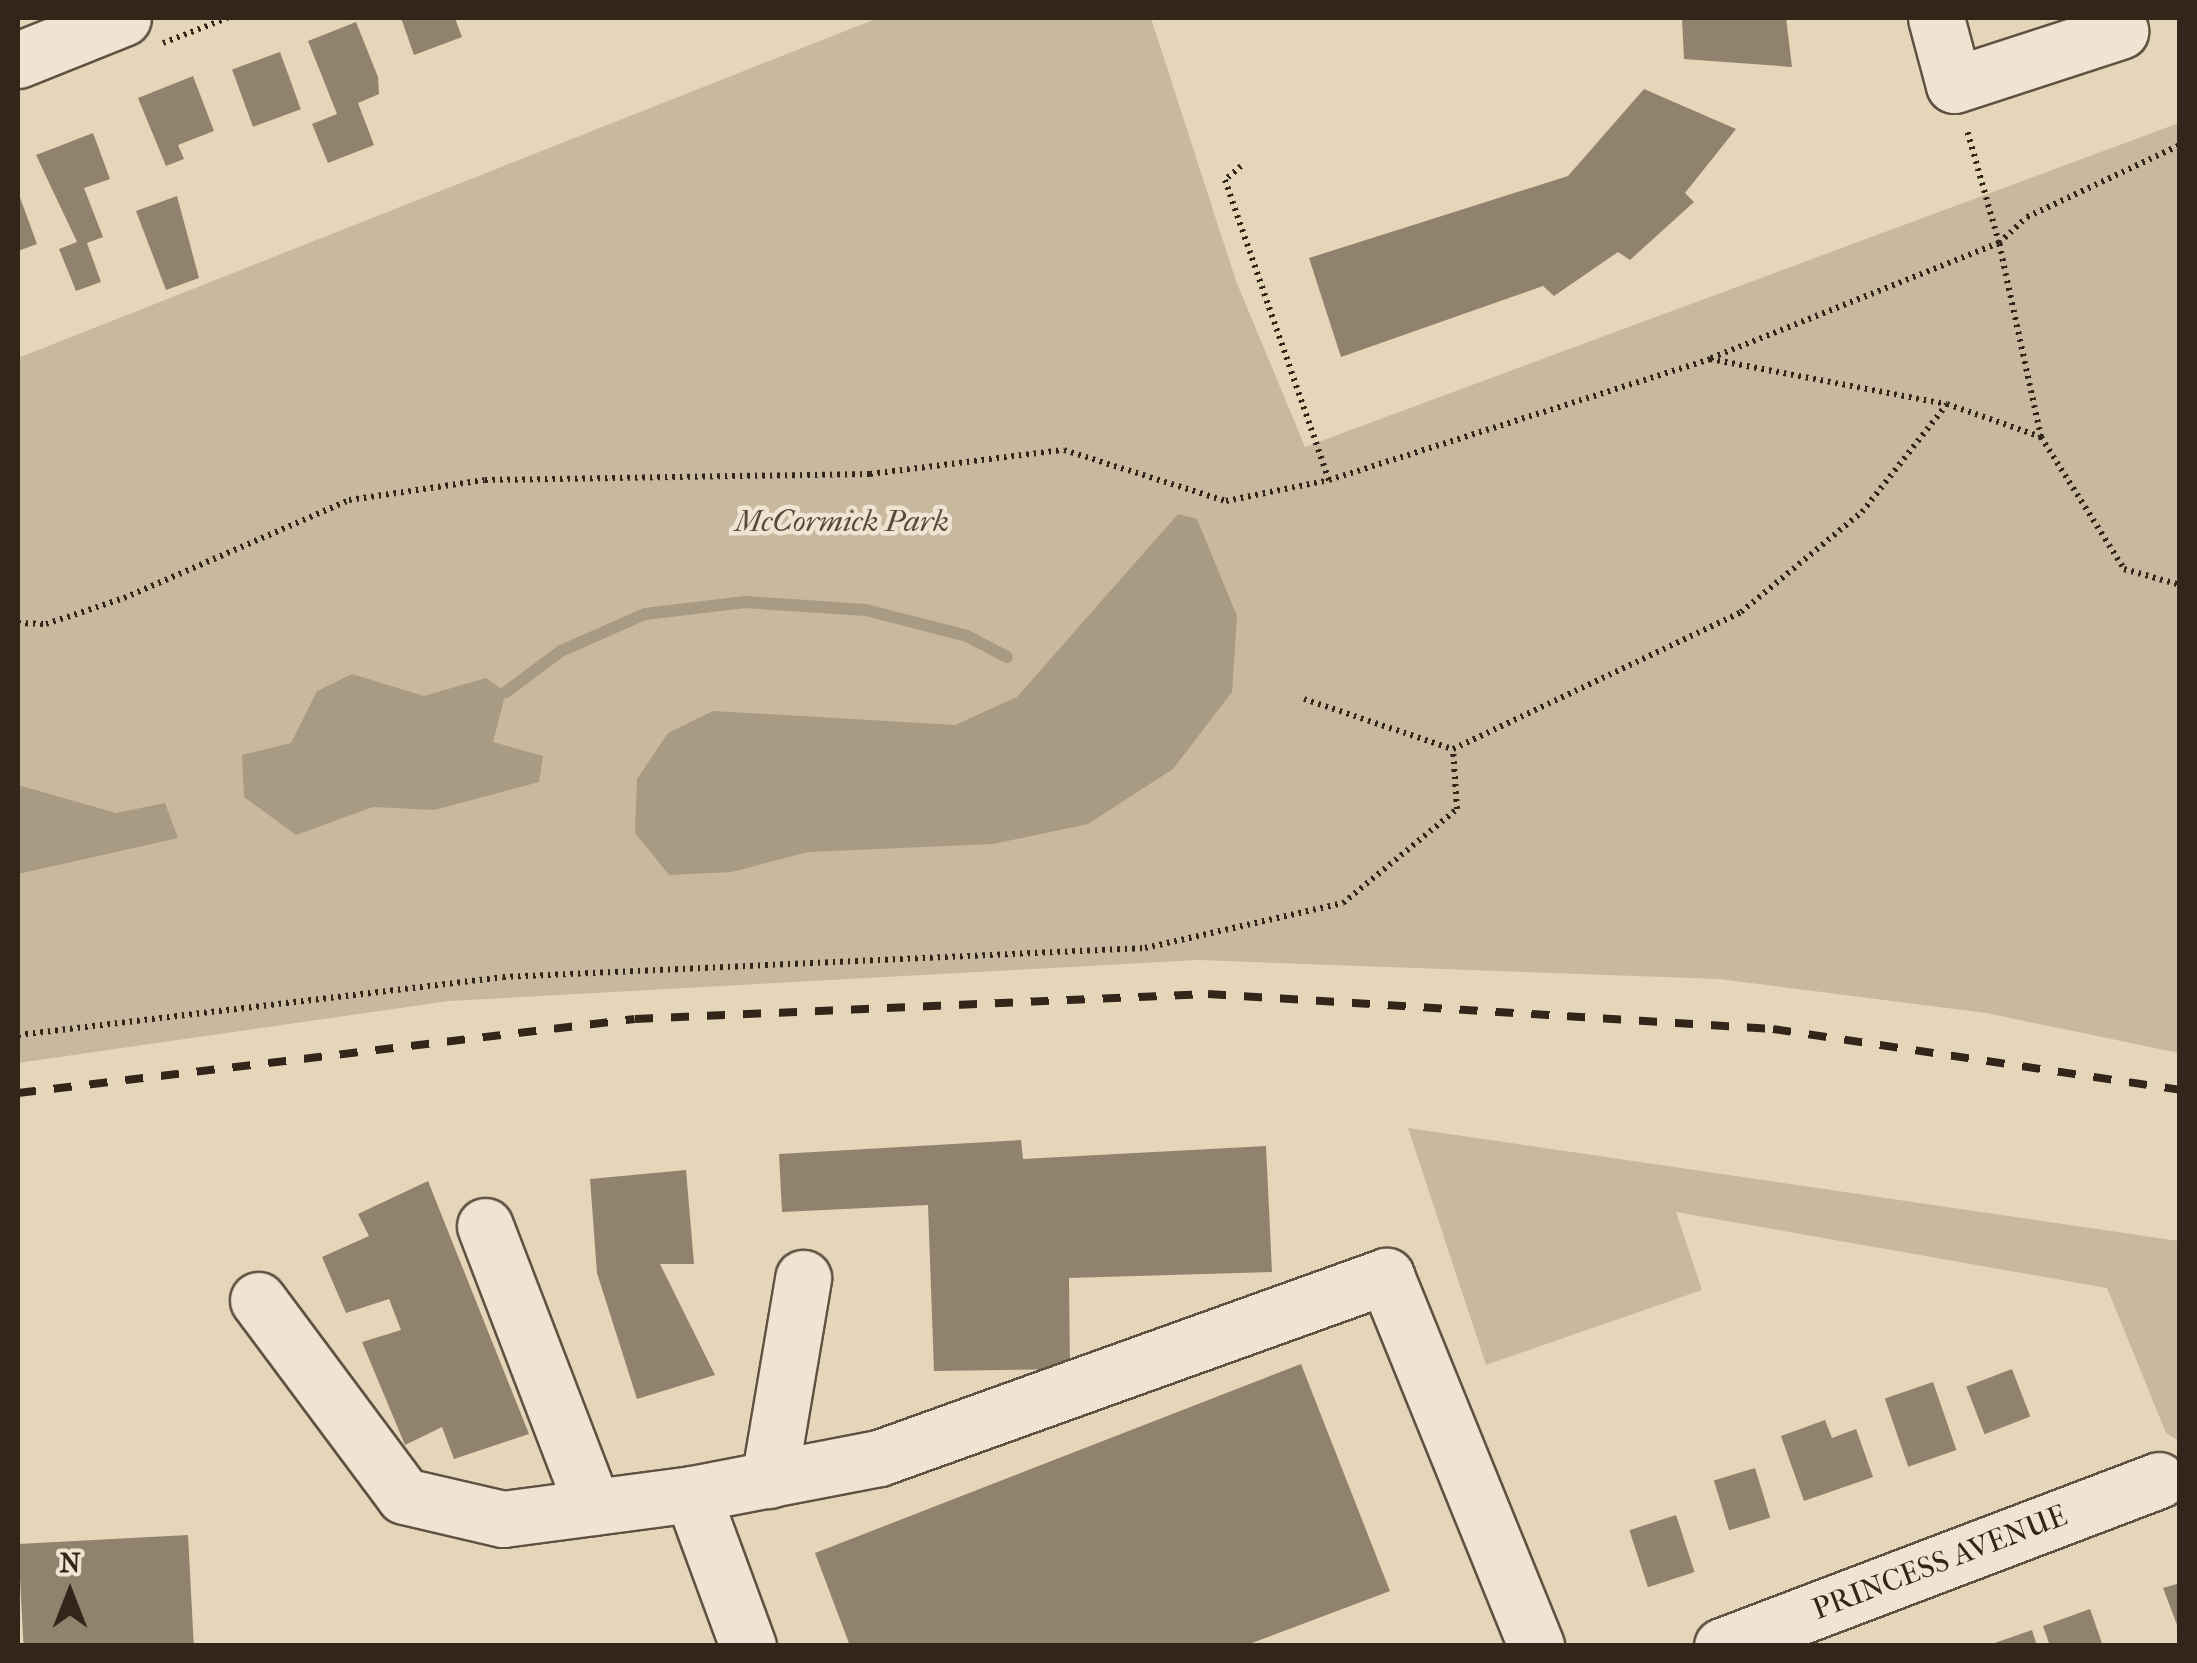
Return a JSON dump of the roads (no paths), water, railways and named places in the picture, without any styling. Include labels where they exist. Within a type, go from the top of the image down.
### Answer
[{"type":"street","points":[[18,60],[123,18]]},
{"type":"street","points":[[1936,18],[1954,85],[2120,31]]},
{"type":"street","points":[[485,1226],[593,1507]]},
{"type":"street","points":[[258,1300],[404,1496],[503,1519],[692,1494],[879,1458],[1386,1276],[1536,1646]]},
{"type":"street","points":[[769,1480],[803,1278]]},
{"type":"street","name":"PRINCESS AVENUE","points":[[1722,1646],[2159,1480]]},
{"type":"street","points":[[692,1494],[748,1646]]},
{"type":"waterway","points":[[506,692],[561,651],[645,614],[745,602],[866,610],[967,636],[1007,657]]},
{"type":"railway","points":[[18,1093],[635,1019],[1208,994],[1773,1029],[2180,1090]]},
{"type":"park label","name":"McCormick Park","points":[[842,522]]}]
